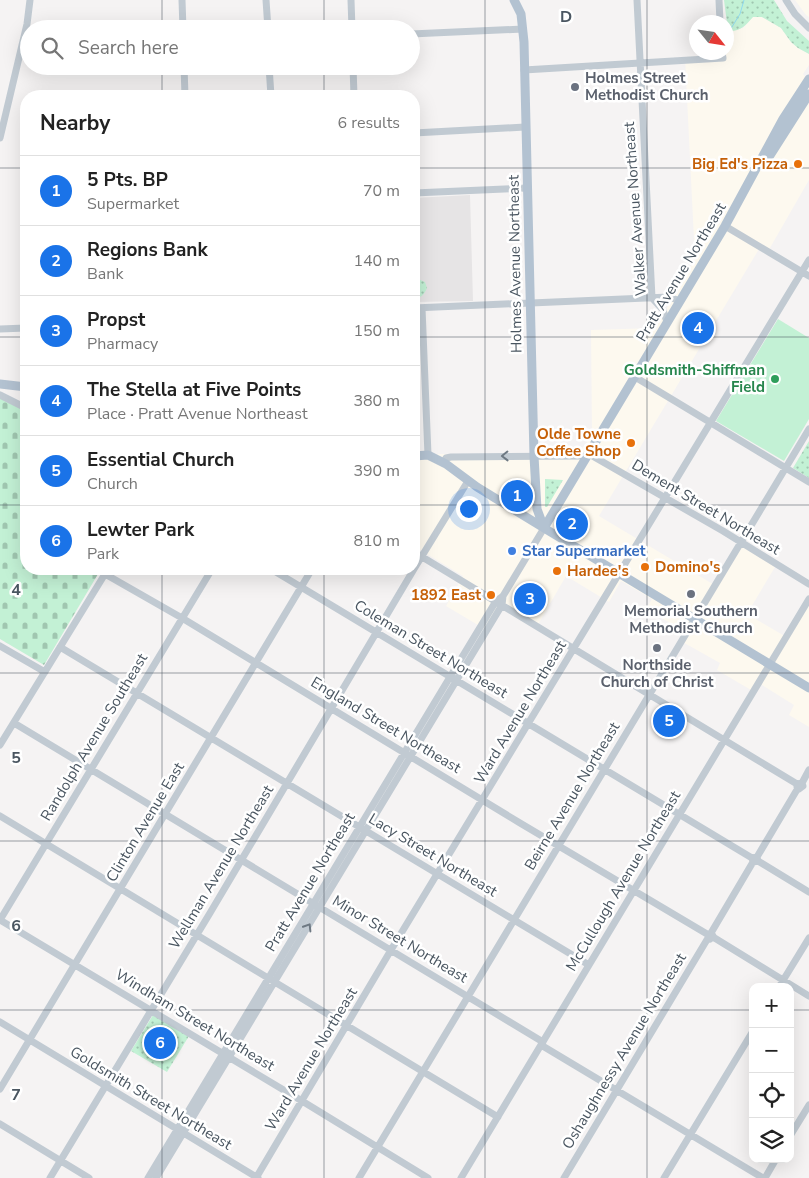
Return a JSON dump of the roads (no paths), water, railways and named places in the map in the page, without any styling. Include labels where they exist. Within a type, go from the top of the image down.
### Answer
[{"type":"main road","name":"Holmes Avenue Northeast","points":[[514,0],[521,14],[523,29],[534,456],[537,509],[544,528]]},
{"type":"main road","name":"Pratt Avenue Northeast","points":[[544,528],[725,226],[783,119],[809,79]]},
{"type":"main road","name":"Pratt Avenue Northeast","points":[[744,193],[809,94]]},
{"type":"main road","points":[[0,384],[20,386]]},
{"type":"main road","points":[[420,456],[428,456],[443,463],[544,528],[809,688]]},
{"type":"main road","points":[[420,461],[429,462],[456,477],[468,480]]},
{"type":"street","points":[[28,20],[30,0]]},
{"type":"street","points":[[182,0],[183,20]]},
{"type":"street","points":[[266,0],[267,20]]},
{"type":"street","points":[[351,0],[352,20]]},
{"type":"street","name":"Walker Avenue Northeast","points":[[637,0],[652,298],[663,310],[668,322]]},
{"type":"street","points":[[719,0],[720,15]]},
{"type":"street","points":[[786,0],[795,14],[809,28]]},
{"type":"street","points":[[420,34],[523,29]]},
{"type":"street","points":[[0,138],[20,54]]},
{"type":"street","points":[[524,70],[640,64],[689,59]]},
{"type":"street","points":[[184,75],[185,90]]},
{"type":"street","points":[[270,75],[271,90]]},
{"type":"street","points":[[353,75],[354,90]]},
{"type":"street","points":[[420,133],[525,128]]},
{"type":"street","points":[[420,193],[527,188]]},
{"type":"street","points":[[725,226],[806,274]]},
{"type":"street","name":"Ward Avenue Northeast","points":[[257,1178],[391,950],[529,724],[664,497],[806,274],[809,260]]},
{"type":"street","points":[[428,456],[422,308],[670,297],[680,301]]},
{"type":"street","points":[[0,329],[20,328]]},
{"type":"street","points":[[635,377],[809,482]]},
{"type":"street","points":[[0,395],[20,405]]},
{"type":"street","name":"Beirne Avenue Northeast","points":[[359,1178],[809,428]]},
{"type":"street","name":"Dement Street Northeast","points":[[443,463],[446,458],[451,457],[588,455],[664,497],[809,584]]},
{"type":"street","name":"Wellman Avenue Northeast","points":[[420,550],[468,480]]},
{"type":"street","name":"Pratt Avenue Northeast","points":[[156,1178],[181,1130],[225,1056],[544,528]]},
{"type":"street","points":[[420,556],[802,787]]},
{"type":"street","points":[[0,744],[105,575]]},
{"type":"street","name":"England Street Northeast","points":[[113,575],[408,755],[634,889],[710,936],[780,983]]},
{"type":"street","name":"Randolph Avenue Southeast","points":[[0,920],[208,575]]},
{"type":"street","name":"Coleman Street Northeast","points":[[281,575],[809,892]]},
{"type":"street","name":"Clinton Avenue East","points":[[0,1089],[308,575]]},
{"type":"street","name":"Wellman Avenue Northeast","points":[[50,1178],[197,936],[410,575]]},
{"type":"street","name":"McCullough Avenue Northeast","points":[[461,1178],[809,599]]},
{"type":"street","points":[[0,646],[45,672]]},
{"type":"street","name":"Lacy Street Northeast","points":[[60,647],[589,965]]},
{"type":"street","name":"Minor Street Northeast","points":[[14,722],[468,996],[616,1091],[764,1178]]},
{"type":"street","name":"Oshaughnessy Avenue Northeast","points":[[564,1178],[755,860],[802,787],[809,770]]},
{"type":"street","points":[[0,816],[498,1117]]},
{"type":"street","name":"Windham Street Northeast","points":[[0,920],[76,964],[428,1178]]},
{"type":"street","points":[[782,983],[809,938]]},
{"type":"street","name":"England Street Northeast","points":[[794,990],[809,996]]},
{"type":"street","name":"Goldsmith Street Northeast","points":[[0,1022],[106,1087],[181,1130],[257,1178]]},
{"type":"street","points":[[664,1178],[749,1038]]},
{"type":"street","points":[[794,1129],[809,1105]]},
{"type":"street","points":[[0,1124],[89,1178]]},
{"type":"street","name":"Pratt Avenue Northeast","points":[[148,1178],[181,1130]]},
{"type":"street","points":[[764,1178],[773,1163]]},
{"type":"waterway","points":[[734,24],[740,14],[744,0]]},
{"type":"place","name":"Holmes Street Methodist Church","points":[[575,87]]},
{"type":"place","name":"Big Ed's Pizza","points":[[798,164]]},
{"type":"place","name":"The Stella at Five Points","points":[[698,328]]},
{"type":"place","name":"Goldsmith-Shiffman Field","points":[[775,379]]},
{"type":"place","name":"Olde Towne Coffee Shop","points":[[631,443]]},
{"type":"place","name":"5 Pts. BP","points":[[517,496]]},
{"type":"place","name":"Regions Bank","points":[[572,524]]},
{"type":"place","name":"Star Supermarket","points":[[512,551]]},
{"type":"place","name":"Domino's","points":[[645,567]]},
{"type":"place","name":"Hardee's","points":[[557,571]]},
{"type":"place","name":"Memorial Southern Methodist Church","points":[[691,594]]},
{"type":"place","name":"1892 East","points":[[491,595]]},
{"type":"place","name":"Propst","points":[[530,599]]},
{"type":"place","name":"Northside Church of Christ","points":[[657,648]]},
{"type":"place","name":"Essential Church","points":[[669,721]]},
{"type":"place","name":"Lewter Park","points":[[160,1043]]}]
